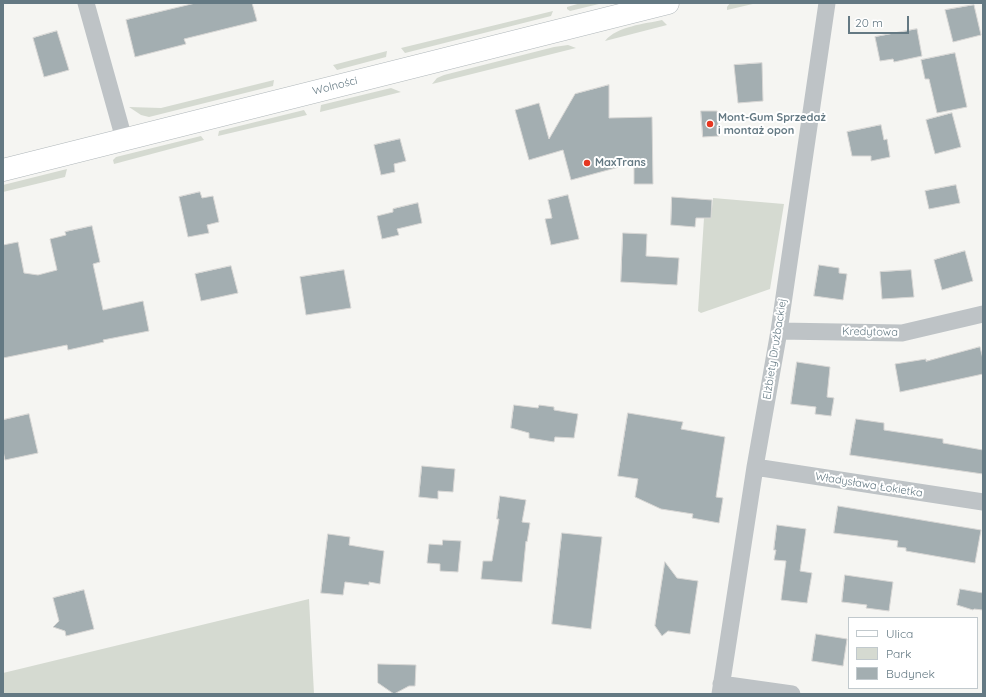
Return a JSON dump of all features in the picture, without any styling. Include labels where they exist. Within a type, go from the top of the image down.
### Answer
[{"type":"main road","name":"Wolności","points":[[3,170],[668,3]]},
{"type":"street","points":[[86,3],[124,139]]},
{"type":"street","name":"Elżbiety Drużbackiej","points":[[720,689],[755,467],[779,330],[827,3]]},
{"type":"street","name":"Kredytowa","points":[[779,330],[902,333],[983,314]]},
{"type":"street","name":"Władysława Łokietka","points":[[755,467],[983,502]]},
{"type":"street","points":[[720,689],[792,694]]},
{"type":"green space","points":[[581,3],[603,3],[570,11],[567,9],[567,7]]},
{"type":"green space","points":[[730,3],[757,3],[727,10]]},
{"type":"green space","points":[[553,11],[551,16],[405,53],[401,48]]},
{"type":"green space","points":[[662,20],[667,25],[605,41],[610,36],[624,29]]},
{"type":"green space","points":[[568,45],[576,48],[432,84],[437,78],[444,75],[554,47]]},
{"type":"green space","points":[[387,51],[386,57],[337,70],[333,65]]},
{"type":"green space","points":[[274,80],[273,86],[149,117],[141,115],[129,107],[161,108]]},
{"type":"green space","points":[[391,88],[401,92],[320,112],[321,105]]},
{"type":"green space","points":[[304,110],[307,115],[218,136],[219,131]]},
{"type":"green space","points":[[201,136],[204,140],[114,164],[113,160],[116,157]]},
{"type":"green space","points":[[67,169],[65,177],[3,192],[3,185]]},
{"type":"green space","points":[[713,198],[784,204],[770,289],[701,313],[698,311],[704,218],[711,218]]},
{"type":"green space","points":[[309,599],[314,694],[3,694],[3,673]]},
{"type":"building","points":[[196,3],[252,3],[257,21],[184,39],[186,44],[135,57],[126,20]]},
{"type":"building","points":[[974,5],[981,35],[953,42],[945,10]]},
{"type":"building","points":[[917,29],[922,56],[894,62],[893,59],[880,61],[875,37]]},
{"type":"building","points":[[57,31],[69,70],[44,77],[33,38]]},
{"type":"building","points":[[955,53],[967,107],[937,113],[929,79],[925,79],[921,60]]},
{"type":"building","points":[[762,63],[763,101],[738,103],[734,65]]},
{"type":"building","points":[[609,85],[609,118],[652,117],[653,184],[634,184],[634,163],[571,180],[563,150],[529,160],[515,110],[539,103],[549,139],[575,94]]},
{"type":"building","name":"Mont-Gum Sprzedaż i montaż opon","points":[[701,111],[717,111],[719,136],[703,137]]},
{"type":"building","points":[[952,113],[961,147],[935,154],[926,120]]},
{"type":"building","points":[[881,125],[884,140],[887,139],[890,157],[871,161],[871,156],[852,156],[847,132]]},
{"type":"building","points":[[400,139],[406,161],[394,164],[395,172],[381,175],[374,145]]},
{"type":"building","points":[[956,185],[960,203],[929,209],[925,191]]},
{"type":"building","points":[[200,192],[202,198],[213,196],[219,222],[207,225],[209,233],[188,237],[179,197]]},
{"type":"building","points":[[568,195],[579,239],[551,245],[545,219],[552,218],[548,200]]},
{"type":"building","points":[[672,197],[712,200],[711,218],[696,218],[695,227],[671,225]]},
{"type":"building","points":[[418,203],[422,223],[397,229],[399,235],[382,239],[377,216],[393,212],[393,209]]},
{"type":"building","points":[[92,226],[100,262],[93,264],[103,310],[143,301],[149,331],[103,340],[104,342],[68,350],[67,345],[3,358],[3,245],[18,242],[24,273],[38,275],[57,270],[50,239],[66,235],[65,232]]},
{"type":"building","points":[[623,233],[647,234],[646,256],[679,258],[677,285],[621,282]]},
{"type":"building","points":[[965,251],[973,281],[942,290],[934,260]]},
{"type":"building","points":[[819,265],[839,268],[839,273],[847,274],[843,300],[814,296]]},
{"type":"building","points":[[231,266],[238,293],[201,301],[195,274]]},
{"type":"building","points":[[344,270],[351,308],[306,315],[300,277]]},
{"type":"building","points":[[911,270],[914,297],[882,299],[880,272]]},
{"type":"building","points":[[980,347],[983,359],[983,374],[900,392],[895,364],[926,359],[926,361]]},
{"type":"building","points":[[797,362],[830,367],[827,397],[834,398],[831,416],[815,414],[816,407],[791,404]]},
{"type":"building","points":[[514,405],[538,408],[539,405],[554,407],[554,410],[578,414],[574,438],[555,437],[554,442],[529,438],[529,433],[511,428]]},
{"type":"building","points":[[628,413],[683,422],[681,429],[725,437],[716,497],[723,498],[719,523],[692,518],[693,514],[661,509],[635,497],[638,479],[618,476]]},
{"type":"building","points":[[29,414],[38,453],[5,460],[3,451],[3,420]]},
{"type":"building","points":[[856,419],[884,423],[884,430],[943,439],[943,443],[983,450],[983,474],[850,455]]},
{"type":"building","points":[[422,466],[455,469],[453,492],[438,491],[438,499],[419,497]]},
{"type":"building","points":[[500,496],[526,500],[522,522],[530,523],[527,542],[526,541],[522,582],[481,579],[483,561],[492,561],[499,519],[497,519]]},
{"type":"building","points":[[838,506],[981,530],[975,563],[906,551],[906,548],[897,547],[898,541],[834,533]]},
{"type":"building","points":[[777,525],[806,529],[800,571],[812,573],[807,603],[781,600],[786,561],[774,560]]},
{"type":"building","points":[[562,533],[602,537],[591,629],[552,624]]},
{"type":"building","points":[[328,534],[350,537],[349,545],[384,551],[380,584],[369,582],[369,585],[345,582],[343,595],[321,593]]},
{"type":"building","points":[[443,540],[461,541],[458,572],[440,571],[440,564],[427,563],[429,544],[442,545]]},
{"type":"building","points":[[665,562],[677,578],[698,581],[690,634],[668,631],[662,636],[655,626]]},
{"type":"building","points":[[845,575],[893,582],[889,611],[866,608],[867,605],[842,602]]},
{"type":"building","points":[[960,589],[983,593],[983,610],[973,610],[957,605]]},
{"type":"building","points":[[84,590],[94,629],[66,636],[65,631],[53,627],[59,621],[53,598]]},
{"type":"building","points":[[816,634],[847,639],[843,666],[812,661]]},
{"type":"building","points":[[378,664],[416,665],[415,686],[409,686],[394,694],[378,683]]},
{"type":"place","name":"Mont-Gum Sprzedaż i montaż opon","points":[[710,124]]},
{"type":"place","name":"MaxTrans","points":[[587,163]]}]
